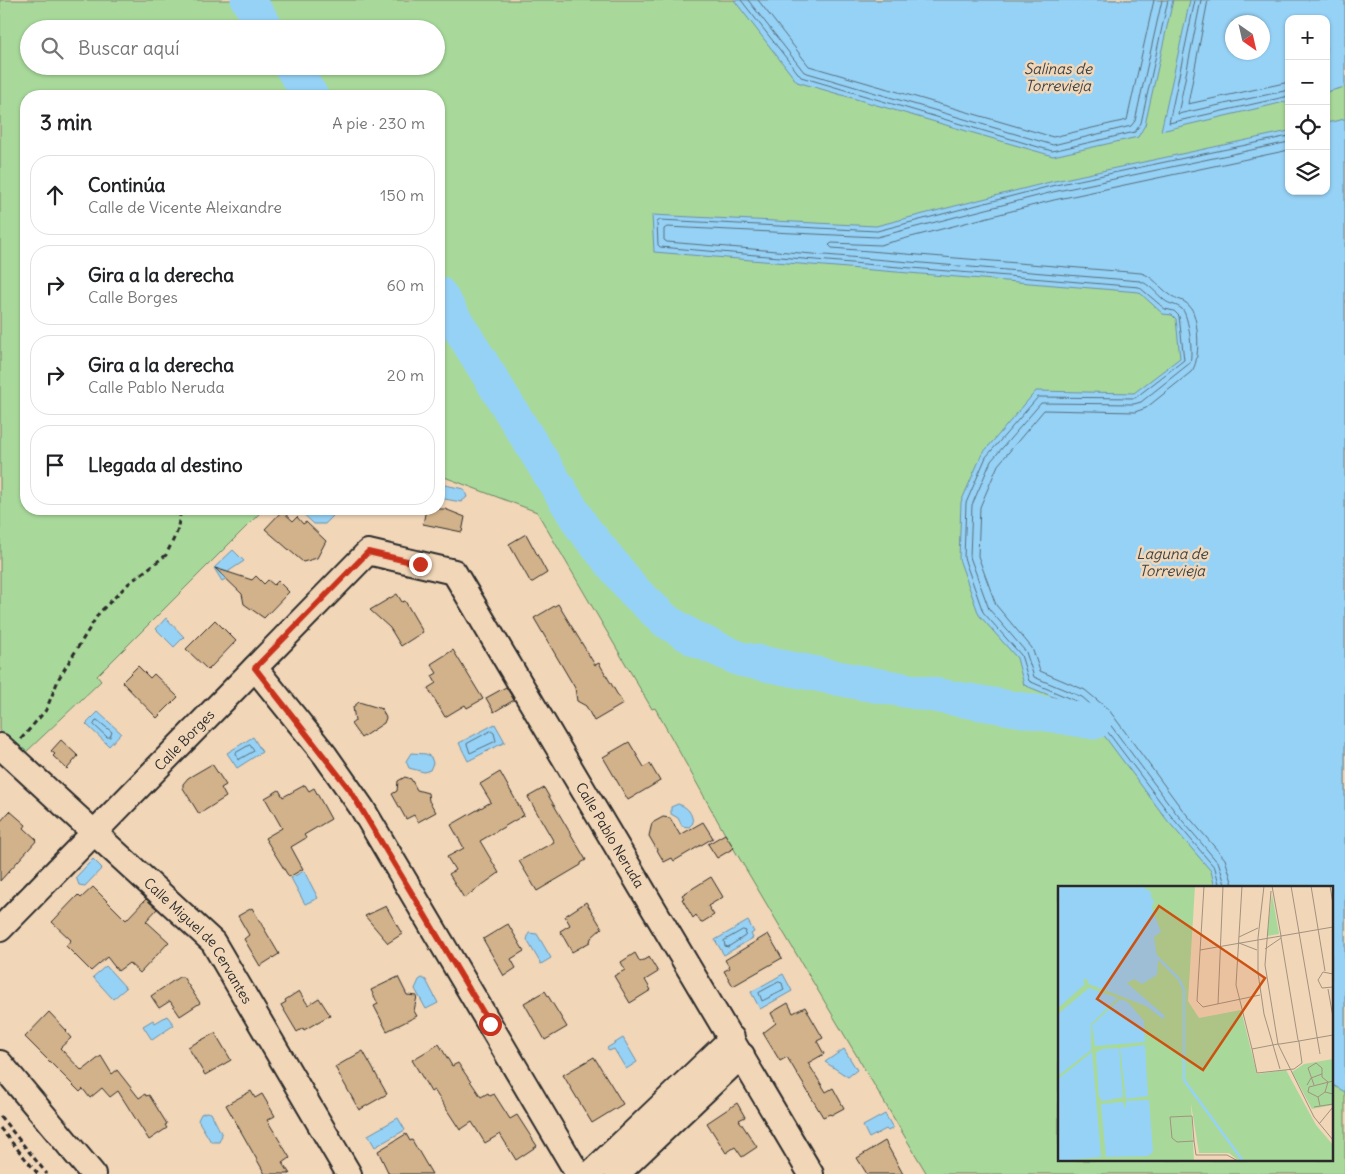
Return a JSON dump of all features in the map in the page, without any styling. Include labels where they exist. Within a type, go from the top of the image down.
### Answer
[{"type":"street","name":"Calle Borges","points":[[0,929],[368,552]]},
{"type":"street","name":"Calle Pablo Neruda","points":[[368,552],[454,572],[737,1046],[811,1174]]},
{"type":"street","points":[[255,668],[325,756],[362,808],[578,1174]]},
{"type":"street","name":"Calle Miguel de Cervantes","points":[[4,750],[213,942],[349,1174]]},
{"type":"street","points":[[590,1174],[737,1046]]},
{"type":"street","points":[[617,1174],[737,1046]]},
{"type":"street","points":[[0,1062],[93,1174]]},
{"type":"path","points":[[4,750],[46,710],[59,678],[99,613],[128,584],[166,555],[177,532],[181,515]]},
{"type":"path","points":[[0,1116],[46,1174]]},
{"type":"path","points":[[0,1128],[38,1174]]},
{"type":"green space","points":[[0,0],[1345,0],[1345,1174],[927,1174],[725,834],[655,708],[652,709],[537,512],[445,477],[445,90],[20,90],[20,515],[258,515],[97,676],[101,681],[24,754],[0,732]]},
{"type":"water","name":"Salinas de Torrevieja","points":[[734,0],[1173,0],[1145,125],[1138,137],[1053,156],[797,82]]},
{"type":"water","points":[[1190,0],[1345,0],[1345,87],[1330,91],[1330,15],[1285,15],[1285,102],[1161,131]]},
{"type":"water","name":"Laguna de Torrevieja","points":[[1345,119],[1345,1092],[1332,1085],[1332,886],[1215,886],[1211,871],[1167,820],[1094,722],[1076,706],[1024,685],[1017,658],[979,615],[959,559],[961,502],[982,454],[1036,391],[1134,393],[1180,358],[1176,319],[1172,315],[1163,314],[1139,292],[654,252],[652,215],[876,226],[1050,182],[1285,132],[1285,195],[1330,195],[1330,122]]},
{"type":"water","points":[[445,485],[464,489],[467,497],[461,502],[445,499]]},
{"type":"water","points":[[304,515],[333,516],[325,524],[314,524]]},
{"type":"water","points":[[233,550],[244,561],[229,571],[227,578],[222,581],[214,568]]},
{"type":"water","points":[[166,618],[184,637],[174,647],[156,629]]},
{"type":"water","points":[[98,712],[121,733],[109,746],[86,724]]},
{"type":"water","points":[[495,724],[505,742],[468,761],[459,743]]},
{"type":"water","points":[[253,737],[262,752],[237,768],[227,753]]},
{"type":"water","points":[[411,753],[426,754],[431,757],[433,763],[430,770],[424,772],[409,768],[406,761]]},
{"type":"water","points":[[678,804],[687,809],[692,816],[693,823],[689,827],[682,826],[678,818],[671,814],[671,807]]},
{"type":"water","points":[[93,859],[102,868],[85,886],[79,885],[76,877]]},
{"type":"water","points":[[304,871],[318,898],[305,904],[291,878]]},
{"type":"water","points":[[748,921],[754,932],[751,934],[753,938],[724,955],[715,940]]},
{"type":"water","points":[[529,933],[537,934],[551,958],[541,964],[527,940]]},
{"type":"water","points":[[106,966],[126,988],[113,999],[93,977]]},
{"type":"water","points":[[783,974],[792,991],[760,1009],[751,992]]},
{"type":"water","points":[[422,978],[426,980],[438,1003],[426,1009],[415,989]]},
{"type":"water","points":[[167,1016],[174,1025],[152,1040],[143,1026],[153,1020],[155,1023]]},
{"type":"water","points":[[623,1038],[637,1062],[626,1069],[614,1049],[609,1051],[607,1048]]},
{"type":"water","points":[[844,1049],[857,1070],[848,1077],[825,1062]]},
{"type":"water","points":[[211,1113],[222,1135],[219,1142],[211,1142],[198,1120],[201,1114]]},
{"type":"water","points":[[885,1114],[893,1128],[888,1131],[886,1129],[869,1138],[863,1126]]},
{"type":"water","points":[[398,1118],[405,1130],[375,1147],[368,1135]]},
{"type":"building","points":[[445,509],[465,517],[462,532],[423,524],[425,515],[445,515]]},
{"type":"building","points":[[278,515],[286,515],[293,521],[297,517],[303,524],[306,522],[326,541],[317,558],[303,562],[265,529]]},
{"type":"building","points":[[526,534],[547,573],[531,583],[509,544]]},
{"type":"building","points":[[215,568],[252,580],[256,576],[264,584],[268,580],[274,585],[278,581],[289,592],[264,618],[244,604],[242,594]]},
{"type":"building","points":[[397,594],[402,602],[405,601],[423,632],[401,646],[390,628],[370,610]]},
{"type":"building","points":[[558,604],[595,665],[599,663],[623,704],[594,721],[586,706],[577,701],[575,688],[534,618]]},
{"type":"building","points":[[215,620],[236,641],[208,670],[186,649]]},
{"type":"building","points":[[453,650],[483,699],[467,708],[465,705],[445,717],[428,688],[436,683],[432,676],[437,673],[431,664]]},
{"type":"building","points":[[138,666],[150,678],[154,674],[178,697],[157,718],[122,682]]},
{"type":"building","points":[[506,687],[514,700],[494,712],[486,698]]},
{"type":"building","points":[[359,702],[382,709],[386,718],[384,723],[361,738],[351,724],[355,721],[353,707]]},
{"type":"building","points":[[61,740],[78,756],[67,769],[53,756],[55,754],[51,751]]},
{"type":"building","points":[[629,742],[644,767],[650,764],[660,781],[628,800],[603,757]]},
{"type":"building","points":[[212,764],[226,785],[221,788],[226,797],[199,814],[183,788],[183,784],[188,778]]},
{"type":"building","points":[[500,772],[524,815],[480,841],[499,873],[464,898],[449,874],[455,870],[447,857],[464,848],[451,825],[491,802],[480,784]]},
{"type":"building","points":[[405,777],[411,779],[417,790],[428,793],[429,801],[436,812],[418,822],[414,815],[406,819],[392,794],[397,791],[398,781]]},
{"type":"building","points":[[305,785],[309,791],[314,788],[331,819],[304,835],[306,838],[291,847],[303,869],[289,877],[265,838],[282,828],[265,798],[279,790],[283,797]]},
{"type":"building","points":[[544,788],[586,860],[581,865],[537,891],[519,861],[554,842],[528,797]]},
{"type":"building","points":[[10,811],[26,825],[24,828],[37,840],[0,881],[0,822]]},
{"type":"building","points":[[663,817],[670,818],[680,835],[703,822],[713,838],[674,861],[672,858],[664,862],[649,836],[652,823]]},
{"type":"building","points":[[725,834],[734,848],[717,858],[708,844]]},
{"type":"building","points":[[711,877],[723,897],[708,906],[714,915],[701,923],[696,915],[693,918],[682,899],[684,898],[682,895]]},
{"type":"building","points":[[93,887],[126,920],[146,899],[157,909],[146,921],[169,942],[140,973],[129,963],[118,971],[107,957],[91,971],[66,946],[71,940],[52,922],[78,895],[81,898]]},
{"type":"building","points":[[586,902],[602,928],[591,938],[590,942],[572,952],[560,931],[570,925],[565,916]]},
{"type":"building","points":[[386,906],[402,934],[388,943],[365,916]]},
{"type":"building","points":[[252,908],[279,954],[260,966],[244,939],[249,935],[238,916]]},
{"type":"building","points":[[508,924],[524,951],[511,959],[516,968],[504,976],[483,939]]},
{"type":"building","points":[[768,934],[782,958],[733,986],[724,971],[730,968],[725,960]]},
{"type":"building","points":[[635,953],[640,962],[649,957],[658,972],[645,980],[651,990],[630,1003],[614,976],[625,970],[621,962]]},
{"type":"building","points":[[179,977],[183,977],[200,1003],[180,1016],[170,1001],[159,1008],[151,996]]},
{"type":"building","points":[[398,977],[407,995],[417,996],[414,1011],[417,1016],[387,1031],[374,1006],[378,1004],[371,990]]},
{"type":"building","points":[[299,991],[308,1005],[319,998],[330,1015],[297,1032],[281,1005]]},
{"type":"building","points":[[545,991],[567,1027],[545,1040],[524,1003]]},
{"type":"building","points":[[788,1003],[793,1013],[805,1007],[823,1038],[817,1041],[824,1054],[808,1063],[826,1092],[833,1088],[844,1108],[831,1115],[823,1117],[787,1057],[780,1061],[763,1033],[776,1023],[771,1013]]},
{"type":"building","points":[[49,1012],[71,1038],[60,1048],[82,1071],[101,1056],[112,1074],[117,1070],[139,1098],[145,1094],[146,1096],[149,1095],[167,1124],[165,1125],[167,1128],[149,1140],[118,1091],[110,1097],[102,1088],[90,1098],[83,1089],[80,1092],[25,1037]]},
{"type":"building","points":[[215,1033],[231,1060],[205,1075],[188,1047]]},
{"type":"building","points":[[439,1044],[452,1066],[458,1063],[481,1097],[488,1093],[490,1096],[494,1094],[510,1119],[517,1115],[537,1146],[516,1160],[500,1134],[485,1143],[472,1122],[460,1130],[434,1090],[431,1092],[412,1060]]},
{"type":"building","points":[[363,1051],[387,1094],[359,1110],[335,1067]]},
{"type":"building","points":[[594,1057],[623,1104],[592,1123],[563,1075]]},
{"type":"building","points":[[251,1091],[255,1098],[262,1094],[275,1116],[267,1120],[290,1158],[283,1163],[290,1174],[265,1174],[226,1105]]},
{"type":"building","points":[[737,1103],[745,1117],[739,1120],[757,1147],[742,1157],[735,1147],[726,1153],[707,1123]]},
{"type":"building","points":[[406,1134],[410,1141],[412,1140],[432,1174],[389,1174],[378,1151]]},
{"type":"building","points":[[885,1141],[903,1174],[867,1174],[857,1158]]},
{"type":"waterway","points":[[248,0],[261,20]]},
{"type":"waterway","points":[[297,75],[307,90]]},
{"type":"waterway","points":[[445,304],[583,528],[634,591],[666,621],[695,639],[740,659],[863,683],[1094,722]]},
{"type":"route","points":[[420,564],[368,552],[255,668],[325,756],[362,808],[490,1024]]}]
